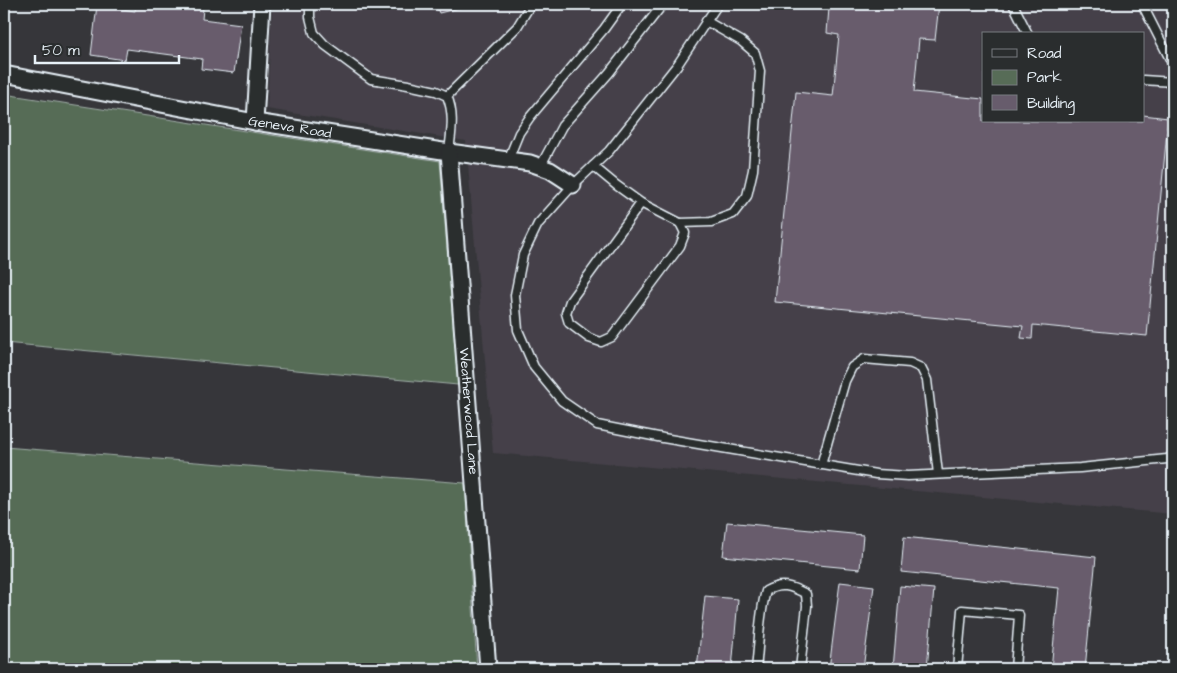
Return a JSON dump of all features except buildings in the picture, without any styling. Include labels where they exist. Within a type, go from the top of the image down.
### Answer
[{"type":"street","points":[[256,122],[262,4]]},
{"type":"street","name":"Geneva Road","points":[[4,74],[256,122],[530,163],[550,170],[573,185]]},
{"type":"street","name":"Weatherwood Lane","points":[[449,152],[488,669]]},
{"type":"lane","points":[[310,4],[310,17],[314,33],[325,45],[371,79],[417,86],[447,96],[452,107],[449,152]]},
{"type":"lane","points":[[447,96],[517,27],[531,4]]},
{"type":"lane","points":[[508,160],[519,133],[530,117],[604,29],[622,4]]},
{"type":"lane","points":[[540,166],[562,126],[610,73],[663,4]]},
{"type":"lane","points":[[718,4],[672,71],[609,151],[573,185],[538,224],[523,255],[515,295],[518,330],[534,367],[562,401],[597,425],[876,474],[908,476],[1080,468],[1167,460],[1173,456]]},
{"type":"lane","points":[[1013,4],[1027,32]]},
{"type":"lane","points":[[1142,4],[1173,65]]},
{"type":"lane","points":[[593,166],[641,203],[680,223],[712,222],[733,214],[746,196],[754,170],[760,71],[754,53],[741,41],[706,21]]},
{"type":"lane","points":[[1144,80],[1173,82]]},
{"type":"lane","points":[[641,203],[570,301],[566,313],[569,323],[589,338],[601,342],[612,337],[680,246],[685,233],[680,223]]},
{"type":"lane","points":[[822,465],[845,381],[852,367],[864,359],[910,363],[921,368],[927,380],[938,474]]},
{"type":"lane","points":[[756,669],[766,591],[774,586],[785,585],[806,594],[807,606],[800,669]]},
{"type":"lane","points":[[957,669],[962,610],[1019,615],[1015,669]]},
{"type":"shaded area","points":[[272,4],[1173,4],[1173,514],[493,453],[466,141],[267,109]]},
{"type":"green space","points":[[4,94],[440,161],[458,385],[4,343]]},
{"type":"green space","points":[[4,447],[465,483],[477,669],[4,669]]}]
